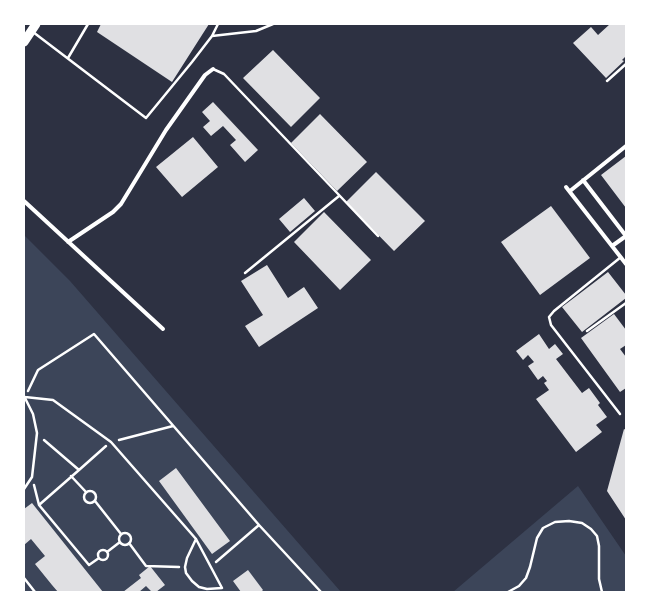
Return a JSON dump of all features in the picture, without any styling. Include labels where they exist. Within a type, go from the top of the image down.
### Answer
[{"type":"highway","points":[[24,42],[33,27]]},
{"type":"street","points":[[68,242],[113,212],[121,204],[166,130],[206,75],[213,68]]},
{"type":"street","points":[[570,191],[626,146]]},
{"type":"street","points":[[583,180],[626,236],[612,246]]},
{"type":"street","points":[[566,187],[626,264]]},
{"type":"street","points":[[24,201],[163,329]]},
{"type":"lane","points":[[68,58],[88,24]]},
{"type":"lane","points":[[33,27],[68,58],[146,118],[212,36],[218,24]]},
{"type":"lane","points":[[212,36],[256,31],[273,24]]},
{"type":"lane","points":[[607,81],[626,64]]},
{"type":"lane","points":[[213,68],[224,74],[378,236]]},
{"type":"lane","points":[[245,273],[339,196]]},
{"type":"lane","points":[[620,414],[551,325],[549,317],[554,311],[621,257]]},
{"type":"lane","points":[[587,331],[626,302]]},
{"type":"lane","points":[[24,396],[33,414],[37,434],[32,477],[24,489]]},
{"type":"lane","points":[[24,396],[53,400],[111,442],[196,539],[212,566],[222,588],[199,587],[186,573],[185,567],[187,558],[196,539]]},
{"type":"path","points":[[24,396],[38,370],[94,334],[259,525],[321,592]]},
{"type":"path","points":[[40,505],[111,442],[173,426]]},
{"type":"path","points":[[37,434],[79,470]]},
{"type":"path","points":[[71,476],[86,492]]},
{"type":"path","points":[[32,477],[40,505],[89,566],[99,558]]},
{"type":"path","points":[[86,492],[84,497],[85,501],[89,503],[95,501]]},
{"type":"path","points":[[86,492],[95,492],[97,496],[95,501]]},
{"type":"path","points":[[95,501],[121,534]]},
{"type":"path","points":[[508,592],[519,586],[526,578],[537,538],[543,528],[555,522],[569,521],[582,523],[591,529],[597,536],[600,546],[599,579],[602,592]]},
{"type":"path","points":[[212,566],[259,525]]},
{"type":"path","points":[[120,542],[119,538],[121,534]]},
{"type":"path","points":[[121,534],[129,534],[131,539],[129,543]]},
{"type":"path","points":[[99,558],[103,560],[106,558],[108,555],[107,552],[120,542]]},
{"type":"path","points":[[120,542],[126,544],[129,543]]},
{"type":"path","points":[[129,543],[146,566],[185,567]]},
{"type":"path","points":[[99,558],[98,554],[100,551],[104,550],[107,552]]},
{"type":"path","points":[[24,578],[35,592]]},
{"type":"shaded area","points":[[24,235],[70,281],[341,592],[24,592]]},
{"type":"shaded area","points":[[578,486],[626,556],[626,592],[453,592]]},
{"type":"building","points":[[101,24],[209,24],[172,82],[97,32]]},
{"type":"building","points":[[610,24],[626,24],[626,56],[622,60],[624,61],[606,78],[573,43],[591,27],[598,35]]},
{"type":"building","points":[[273,50],[320,98],[291,127],[243,78]]},
{"type":"building","points":[[213,102],[258,150],[245,162],[230,145],[236,140],[223,126],[211,136],[203,127],[210,121],[202,112]]},
{"type":"building","points":[[320,114],[367,162],[337,191],[291,143]]},
{"type":"building","points":[[193,137],[218,167],[182,197],[156,167]]},
{"type":"building","points":[[626,156],[626,208],[601,175]]},
{"type":"building","points":[[376,172],[425,221],[394,251],[346,202]]},
{"type":"building","points":[[304,198],[315,211],[290,232],[279,219]]},
{"type":"building","points":[[551,206],[590,258],[540,295],[501,242]]},
{"type":"building","points":[[324,212],[371,260],[340,290],[294,242]]},
{"type":"building","points":[[267,265],[288,298],[304,287],[318,308],[259,347],[245,326],[263,315],[241,281]]},
{"type":"building","points":[[608,272],[626,295],[626,298],[582,332],[562,307]]},
{"type":"building","points":[[614,314],[626,330],[626,345],[620,349],[626,357],[626,388],[620,392],[581,338]]},
{"type":"building","points":[[539,334],[549,349],[555,344],[563,354],[556,359],[582,393],[589,388],[600,403],[598,405],[607,417],[596,425],[602,432],[576,452],[536,399],[549,390],[544,383],[547,381],[543,376],[538,380],[528,366],[534,362],[528,355],[523,360],[516,351]]},
{"type":"building","points":[[624,429],[626,430],[626,520],[607,491]]},
{"type":"building","points":[[176,468],[230,541],[212,554],[159,481]]},
{"type":"building","points":[[32,503],[103,592],[58,592],[35,564],[45,556],[31,539],[24,545],[24,509]]},
{"type":"building","points":[[150,566],[165,585],[156,592],[152,592],[146,586],[139,592],[123,592],[141,578],[139,575]]},
{"type":"building","points":[[248,570],[263,590],[261,592],[241,592],[233,581]]}]
